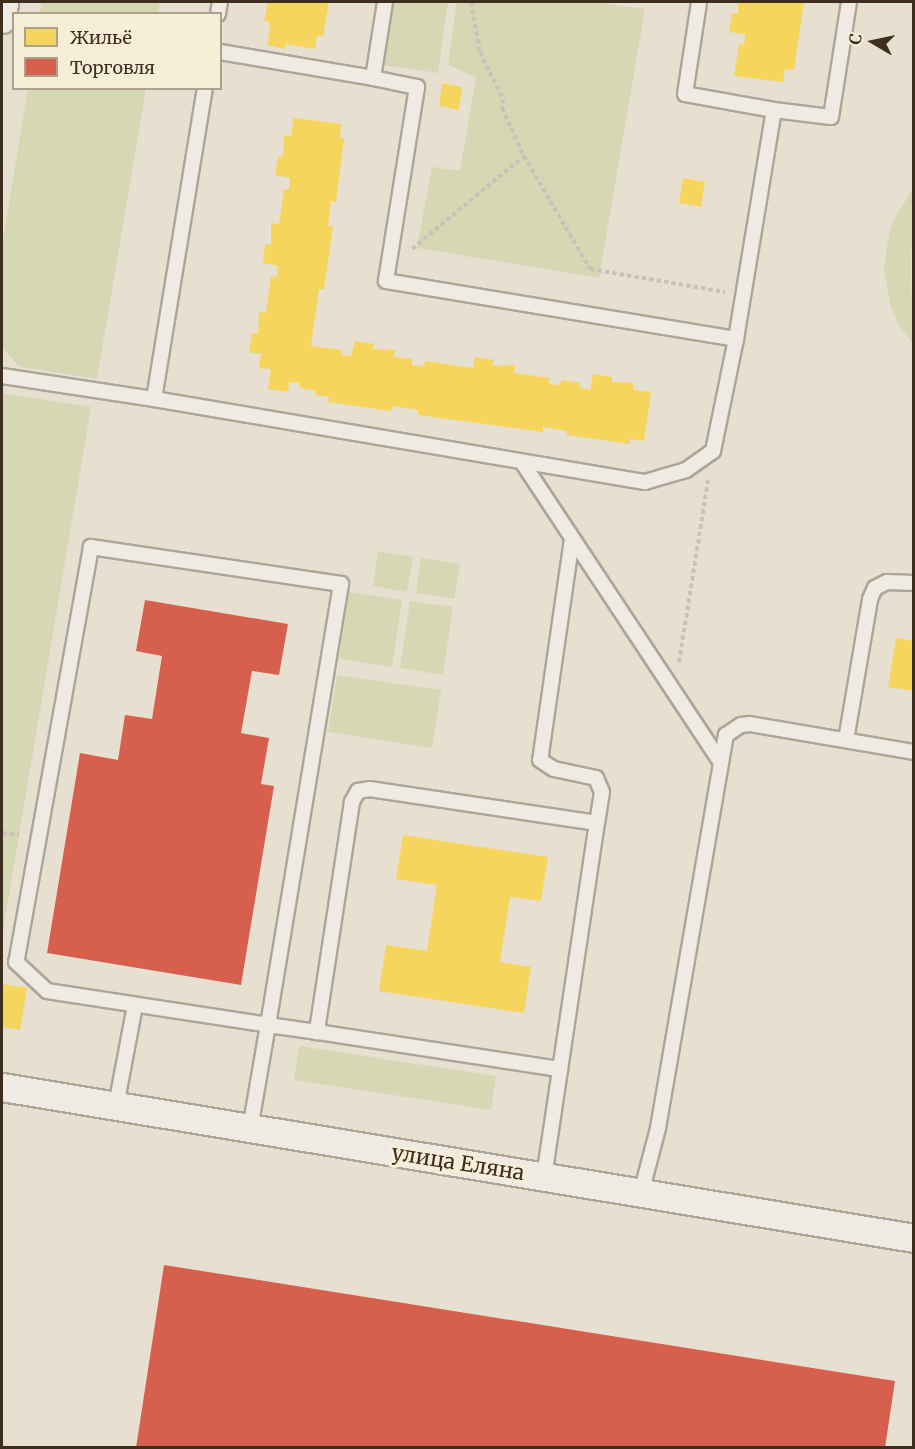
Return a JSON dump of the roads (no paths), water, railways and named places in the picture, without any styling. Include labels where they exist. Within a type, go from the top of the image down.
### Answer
[{"type":"street","points":[[2,19],[4,2]]},
{"type":"street","name":"улица Еляна","points":[[2,1088],[914,1238]]},
{"type":"lane","points":[[373,78],[385,2]]},
{"type":"lane","points":[[699,2],[686,94],[774,110],[831,117],[849,2]]},
{"type":"lane","points":[[222,52],[417,87],[386,281],[736,339]]},
{"type":"lane","points":[[154,399],[206,90]]},
{"type":"lane","points":[[2,376],[154,399],[645,482],[686,470],[712,451],[736,339],[774,110]]},
{"type":"lane","points":[[522,462],[720,761]]},
{"type":"lane","points":[[543,1177],[602,792],[596,778],[554,769],[540,760],[572,539]]},
{"type":"lane","points":[[250,1129],[268,1025],[341,584],[91,548],[16,963],[47,991],[135,1005],[268,1025],[317,1032],[560,1069]]},
{"type":"lane","points":[[846,740],[870,599],[875,588],[887,582],[914,584]]},
{"type":"lane","points":[[641,1193],[658,1128],[726,735],[741,725],[750,724],[914,752]]},
{"type":"lane","points":[[317,1032],[352,802],[358,791],[370,789],[597,823]]},
{"type":"lane","points":[[116,1106],[135,1005]]}]
